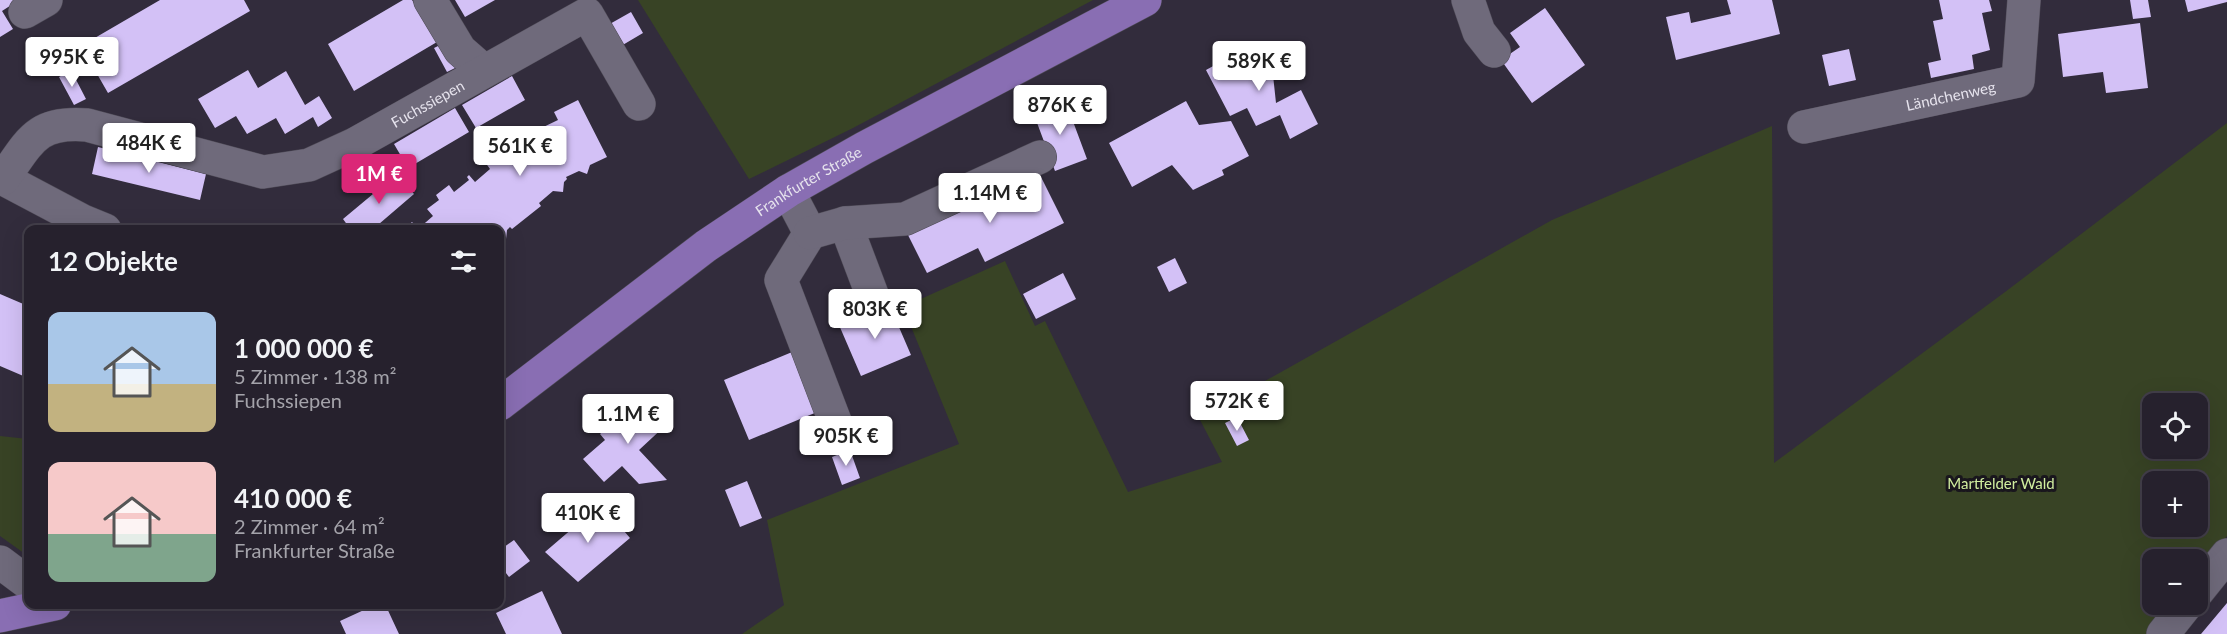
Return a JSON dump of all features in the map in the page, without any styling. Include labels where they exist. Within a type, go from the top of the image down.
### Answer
[{"type":"main road","name":"Frankfurter Straße","points":[[504,401],[696,253],[788,191],[1145,0]]},
{"type":"main road","points":[[0,616],[32,609]]},
{"type":"street","points":[[430,0],[460,50],[484,71]]},
{"type":"street","points":[[1468,0],[1479,32],[1494,51]]},
{"type":"street","name":"Ländchenweg","points":[[1804,127],[2018,81],[2024,0]]},
{"type":"street","name":"Fuchssiepen","points":[[2,178],[35,136],[47,128],[67,123],[87,125],[263,172],[309,165],[355,144],[586,14],[639,104]]},
{"type":"street","points":[[841,437],[781,280],[810,233],[845,223],[905,219],[1040,157]]},
{"type":"street","points":[[2,178],[93,225]]},
{"type":"street","points":[[788,191],[810,233]]},
{"type":"street","points":[[845,223],[873,297]]},
{"type":"street","points":[[2208,579],[2227,555]]},
{"type":"street","points":[[0,562],[24,580]]},
{"type":"street","points":[[2163,634],[2178,615]]},
{"type":"green space","points":[[638,0],[1093,0],[853,128],[749,179]]},
{"type":"green space","name":"Martfelder Wald","points":[[2227,123],[2227,536],[2208,560],[2208,549],[2142,549],[2142,615],[2164,615],[2149,634],[742,634],[784,605],[767,520],[959,444],[903,307],[1005,261],[1035,326],[1045,321],[1128,492],[1222,462],[1199,418],[1552,220],[1772,126],[1774,463],[2005,292]]},
{"type":"green space","points":[[0,436],[24,439],[24,553],[0,536]]},
{"type":"building","points":[[0,0],[19,0],[2,11],[13,29],[0,37]]},
{"type":"building","points":[[160,0],[244,0],[250,11],[108,93],[81,46]]},
{"type":"building","points":[[403,0],[412,0],[437,42],[354,91],[328,44]]},
{"type":"building","points":[[455,0],[495,0],[465,17]]},
{"type":"building","points":[[1727,0],[1772,0],[1780,34],[1676,60],[1666,17],[1689,12],[1691,23],[1731,14]]},
{"type":"building","points":[[1939,0],[1989,0],[1992,11],[1982,13],[1990,50],[1972,55],[1974,69],[1931,78],[1928,63],[1941,60],[1933,21],[1943,19]]},
{"type":"building","points":[[2130,0],[2148,0],[2151,17],[2133,19]]},
{"type":"building","points":[[2185,0],[2227,0],[2227,2],[2188,12]]},
{"type":"building","points":[[1545,8],[1585,65],[1532,103],[1501,60],[1520,47],[1510,33]]},
{"type":"building","points":[[631,12],[643,33],[621,46],[608,25]]},
{"type":"building","points":[[2140,23],[2148,88],[2106,93],[2103,72],[2063,77],[2058,34]]},
{"type":"building","points":[[446,42],[459,66],[447,72],[434,48]]},
{"type":"building","points":[[1255,43],[1273,75],[1276,103],[1301,90],[1318,124],[1290,139],[1280,115],[1256,126],[1247,108],[1230,116],[1206,70]]},
{"type":"building","points":[[1849,49],[1856,80],[1829,86],[1822,55]]},
{"type":"building","points":[[71,70],[86,99],[74,105],[59,77]]},
{"type":"building","points":[[248,70],[258,88],[286,71],[305,105],[319,96],[332,118],[318,127],[313,117],[285,134],[276,118],[247,134],[236,116],[215,128],[198,99]]},
{"type":"building","points":[[512,76],[525,100],[476,128],[462,105]]},
{"type":"building","points":[[578,100],[607,157],[590,165],[587,174],[579,171],[566,177],[563,192],[553,191],[539,203],[541,206],[512,229],[510,227],[507,230],[506,239],[504,239],[504,225],[423,225],[433,216],[427,209],[439,200],[436,195],[449,185],[454,192],[469,180],[467,177],[469,175],[475,182],[490,169],[485,162],[497,152],[494,148],[506,138],[512,145],[527,132],[523,128],[525,127],[531,133],[558,120],[554,112]]},
{"type":"building","points":[[1065,100],[1087,159],[1055,171],[1033,112]]},
{"type":"building","points":[[1186,101],[1199,125],[1231,121],[1249,156],[1222,170],[1224,175],[1193,190],[1172,165],[1132,187],[1109,143]]},
{"type":"building","points":[[455,108],[469,132],[408,168],[394,144]]},
{"type":"building","points":[[98,147],[206,174],[200,200],[92,174]]},
{"type":"building","points":[[1038,171],[1064,223],[985,262],[978,248],[927,273],[908,235]]},
{"type":"building","points":[[397,174],[414,194],[378,225],[347,225],[343,219]]},
{"type":"building","points":[[1175,258],[1187,283],[1169,292],[1157,267]]},
{"type":"building","points":[[1063,273],[1076,299],[1036,319],[1023,294]]},
{"type":"building","points":[[0,294],[24,304],[24,376],[0,366]]},
{"type":"building","points":[[889,304],[911,355],[861,376],[839,325]]},
{"type":"building","points":[[797,350],[822,410],[749,440],[724,380]]},
{"type":"building","points":[[642,396],[667,424],[639,450],[667,480],[639,484],[622,466],[604,482],[583,459],[605,440],[600,434]]},
{"type":"building","points":[[1237,417],[1249,440],[1237,446],[1225,423]]},
{"type":"building","points":[[850,450],[860,478],[842,485],[832,457]]},
{"type":"building","points":[[747,481],[762,518],[740,527],[725,490]]},
{"type":"building","points":[[601,504],[630,538],[578,582],[545,552]]},
{"type":"building","points":[[514,540],[530,561],[509,577],[504,570],[504,547]]},
{"type":"building","points":[[542,591],[562,634],[506,634],[496,613]]},
{"type":"building","points":[[2227,603],[2227,634],[2201,634]]},
{"type":"building","points":[[366,609],[387,609],[399,634],[346,634],[340,621]]}]
